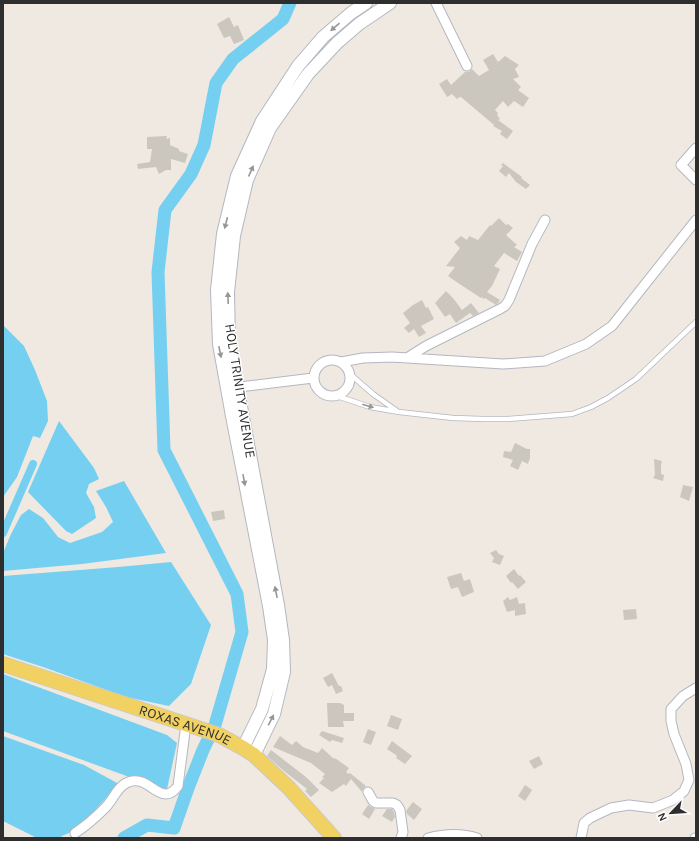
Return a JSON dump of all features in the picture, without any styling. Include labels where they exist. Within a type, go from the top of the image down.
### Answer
[{"type":"main road","name":"HOLY TRINITY AVENUE","points":[[249,751],[262,709],[278,670],[283,640],[278,605],[232,387],[219,344],[217,290],[223,234],[237,176],[262,121],[298,66],[323,37],[351,12],[366,3]]},
{"type":"main road","name":"HOLY TRINITY AVENUE","points":[[232,387],[228,292],[234,236],[247,180],[270,128],[308,74],[337,43],[359,24],[390,3]]},
{"type":"main road","name":"ROXAS AVENUE","points":[[3,664],[219,735],[249,751],[289,788],[334,838]]},
{"type":"street","points":[[436,3],[467,66]]},
{"type":"street","points":[[696,148],[681,165],[696,180]]},
{"type":"street","points":[[407,358],[426,346],[505,306],[532,244],[545,220]]},
{"type":"street","points":[[341,362],[363,358],[392,357],[502,364],[546,361],[586,344],[612,326],[696,220]]},
{"type":"street","points":[[330,360],[341,362],[347,367],[350,374],[348,387],[344,392],[337,396],[330,397],[324,395],[318,391],[314,385],[314,371],[321,363],[330,360]]},
{"type":"street","points":[[232,387],[313,378]]},
{"type":"street","points":[[581,838],[584,823],[590,818],[611,808],[629,805],[653,808],[672,800],[684,791],[689,780],[686,764],[674,734],[671,721],[671,709],[683,696],[696,688]]},
{"type":"street","points":[[75,833],[82,829],[106,807],[125,783],[133,780],[145,783],[162,794],[173,792],[178,786],[190,725]]},
{"type":"street","points":[[368,792],[373,801],[376,803],[393,803],[397,805],[400,810],[403,832],[401,838]]},
{"type":"street","points":[[428,838],[443,835],[468,835],[477,838]]},
{"type":"lane","points":[[337,396],[370,407],[453,418],[507,419],[572,414],[591,407],[608,398],[636,379],[696,322]]},
{"type":"lane","points":[[350,374],[373,394],[399,412]]},
{"type":"water","points":[[3,325],[24,346],[47,401],[48,421],[40,438],[33,436],[17,477],[3,497]]},
{"type":"water","points":[[59,421],[94,468],[99,479],[89,484],[86,493],[94,507],[96,518],[72,534],[66,531],[28,492]]},
{"type":"water","points":[[124,481],[166,553],[82,564],[3,571],[3,553],[21,515],[29,509],[43,518],[58,537],[70,543],[102,532],[113,522],[96,491]]},
{"type":"water","points":[[171,562],[211,625],[191,684],[169,706],[126,697],[3,654],[3,576]]},
{"type":"water","points":[[3,674],[167,735],[177,743],[167,789],[154,786],[3,731]]},
{"type":"water","points":[[3,736],[84,765],[119,784],[86,820],[71,832],[60,838],[37,838],[3,821]]},
{"type":"building","points":[[229,17],[234,27],[238,25],[244,40],[234,44],[230,36],[224,38],[217,24]]},
{"type":"building","points":[[493,54],[498,62],[505,56],[519,65],[515,69],[519,77],[513,79],[521,87],[518,90],[529,98],[523,107],[514,101],[508,107],[503,101],[495,110],[500,119],[498,120],[513,131],[507,139],[500,134],[502,131],[493,126],[494,125],[461,97],[457,99],[452,94],[447,97],[439,84],[447,79],[451,85],[465,72],[469,72],[472,69],[479,76],[489,70],[483,60]]},
{"type":"building","points":[[167,136],[166,139],[170,138],[170,145],[179,149],[179,151],[188,154],[185,163],[171,159],[171,170],[166,170],[159,174],[156,167],[138,169],[137,164],[150,162],[152,149],[147,149],[147,137]]},
{"type":"building","points":[[503,163],[530,185],[526,189],[516,182],[509,173],[506,177],[499,171],[503,166],[501,165]]},
{"type":"building","points":[[499,218],[506,225],[508,224],[513,228],[506,235],[517,245],[514,247],[522,252],[517,261],[504,253],[494,266],[500,269],[492,286],[487,292],[500,300],[496,305],[485,298],[481,298],[448,276],[455,267],[446,266],[460,248],[454,242],[461,236],[467,240],[469,236],[478,240],[490,225],[491,226]]},
{"type":"building","points":[[446,291],[462,310],[471,303],[479,313],[473,316],[470,313],[456,323],[450,314],[445,317],[435,303]]},
{"type":"building","points":[[422,300],[426,308],[428,307],[434,319],[421,326],[426,333],[419,337],[414,329],[409,333],[404,328],[410,323],[403,313]]},
{"type":"building","points":[[515,443],[530,449],[528,464],[522,461],[518,470],[510,466],[513,460],[503,457],[504,451],[511,452]]},
{"type":"building","points":[[654,459],[662,461],[661,474],[664,475],[663,481],[653,478],[655,475]]},
{"type":"building","points":[[683,485],[693,487],[689,501],[680,497]]},
{"type":"building","points":[[224,510],[225,519],[213,521],[211,512]]},
{"type":"building","points":[[496,550],[499,554],[504,556],[500,565],[492,562],[494,558],[490,553]]},
{"type":"building","points":[[514,569],[526,582],[518,589],[506,576]]},
{"type":"building","points":[[461,573],[464,581],[470,579],[474,592],[462,597],[458,587],[451,589],[447,577]]},
{"type":"building","points":[[508,597],[510,600],[517,597],[519,604],[525,603],[526,614],[515,616],[515,610],[507,612],[503,601]]},
{"type":"building","points":[[636,609],[637,619],[624,620],[623,610]]},
{"type":"building","points":[[332,673],[343,691],[336,694],[332,685],[328,687],[323,678]]},
{"type":"building","points":[[327,703],[340,703],[344,705],[344,713],[354,713],[354,721],[343,721],[344,727],[328,727]]},
{"type":"building","points":[[391,715],[402,719],[398,730],[387,726]]},
{"type":"building","points":[[368,729],[376,732],[371,745],[363,742]]},
{"type":"building","points":[[322,731],[344,738],[342,743],[332,740],[330,742],[319,735]]},
{"type":"building","points":[[280,736],[292,745],[296,741],[303,747],[318,753],[322,748],[334,759],[335,758],[349,768],[346,772],[349,774],[350,773],[366,786],[362,792],[351,779],[346,786],[344,784],[332,792],[319,783],[324,778],[322,777],[325,774],[311,763],[273,747]]},
{"type":"building","points":[[392,741],[412,756],[405,764],[387,749]]},
{"type":"building","points":[[271,750],[306,777],[319,790],[311,797],[305,791],[307,789],[267,756]]},
{"type":"building","points":[[539,756],[543,764],[534,769],[529,761]]},
{"type":"building","points":[[525,785],[532,790],[525,801],[518,796]]},
{"type":"building","points":[[413,802],[422,809],[414,820],[407,814],[406,811]]},
{"type":"building","points":[[368,805],[375,809],[369,819],[362,814]]},
{"type":"building","points":[[387,809],[392,809],[394,812],[395,817],[392,822],[382,816]]},
{"type":"waterway","points":[[124,838],[147,825],[174,828],[203,750],[215,725],[242,632],[237,594],[164,450],[158,272],[165,210],[191,174],[204,145],[216,83],[233,59],[283,19],[290,3]]},
{"type":"waterway","points":[[3,533],[33,464]]}]
